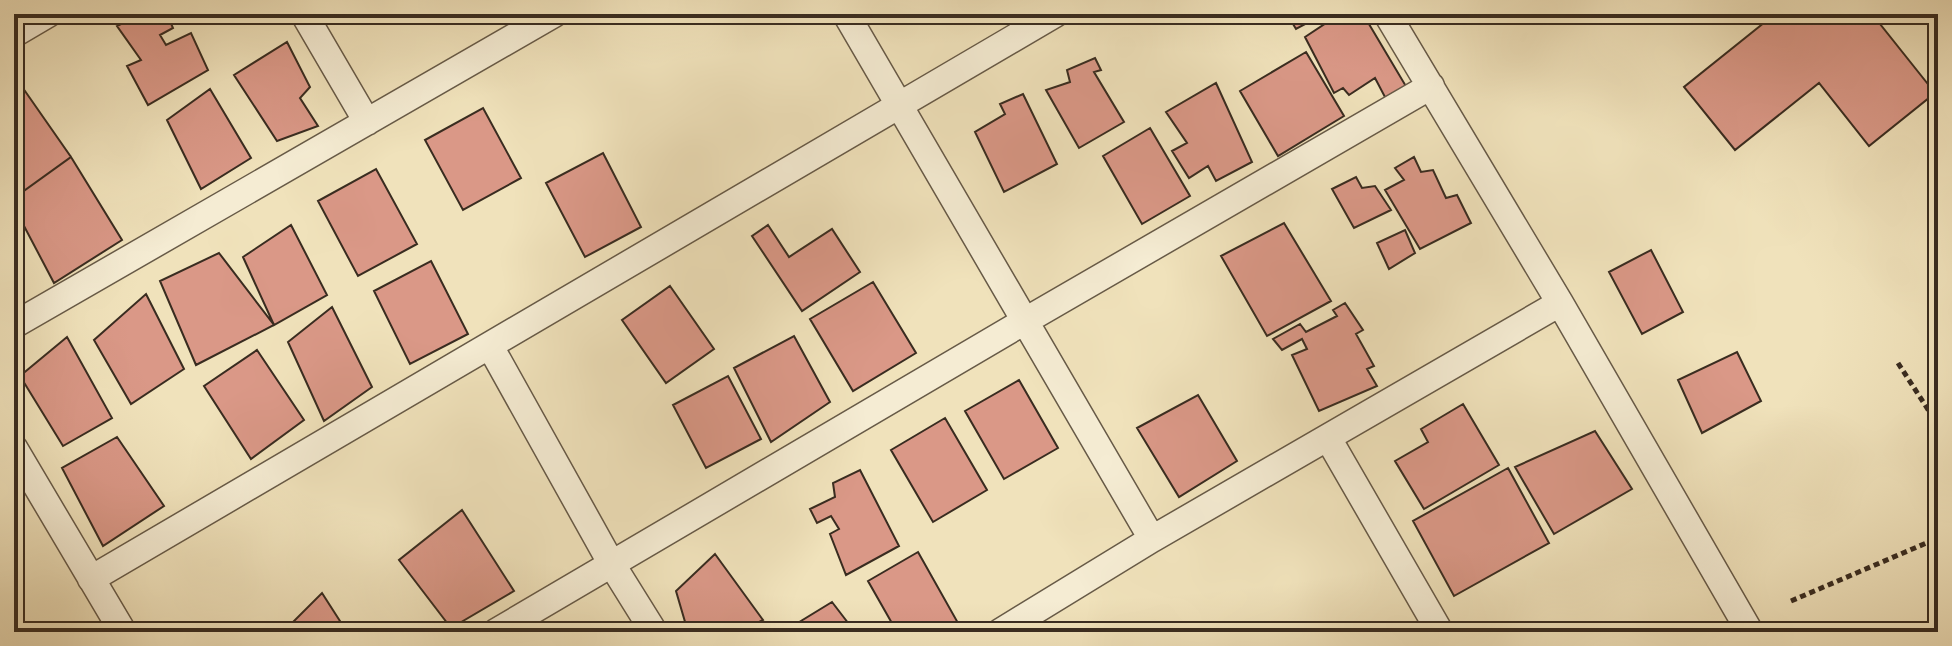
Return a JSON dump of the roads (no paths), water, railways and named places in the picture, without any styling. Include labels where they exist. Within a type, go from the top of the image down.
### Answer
[{"type":"street","points":[[14,34],[48,14]]},
{"type":"street","points":[[304,14],[367,122]]},
{"type":"street","points":[[14,325],[554,14]]},
{"type":"street","points":[[846,14],[1152,539]]},
{"type":"street","points":[[91,579],[1055,14]]},
{"type":"street","points":[[1387,14],[1560,303],[1750,632]]},
{"type":"street","points":[[496,632],[1431,86]]},
{"type":"street","points":[[1000,632],[1152,539],[1560,303]]},
{"type":"street","points":[[490,346],[611,563],[654,632]]},
{"type":"street","points":[[1328,438],[1440,632]]},
{"type":"street","points":[[14,448],[123,632]]}]
